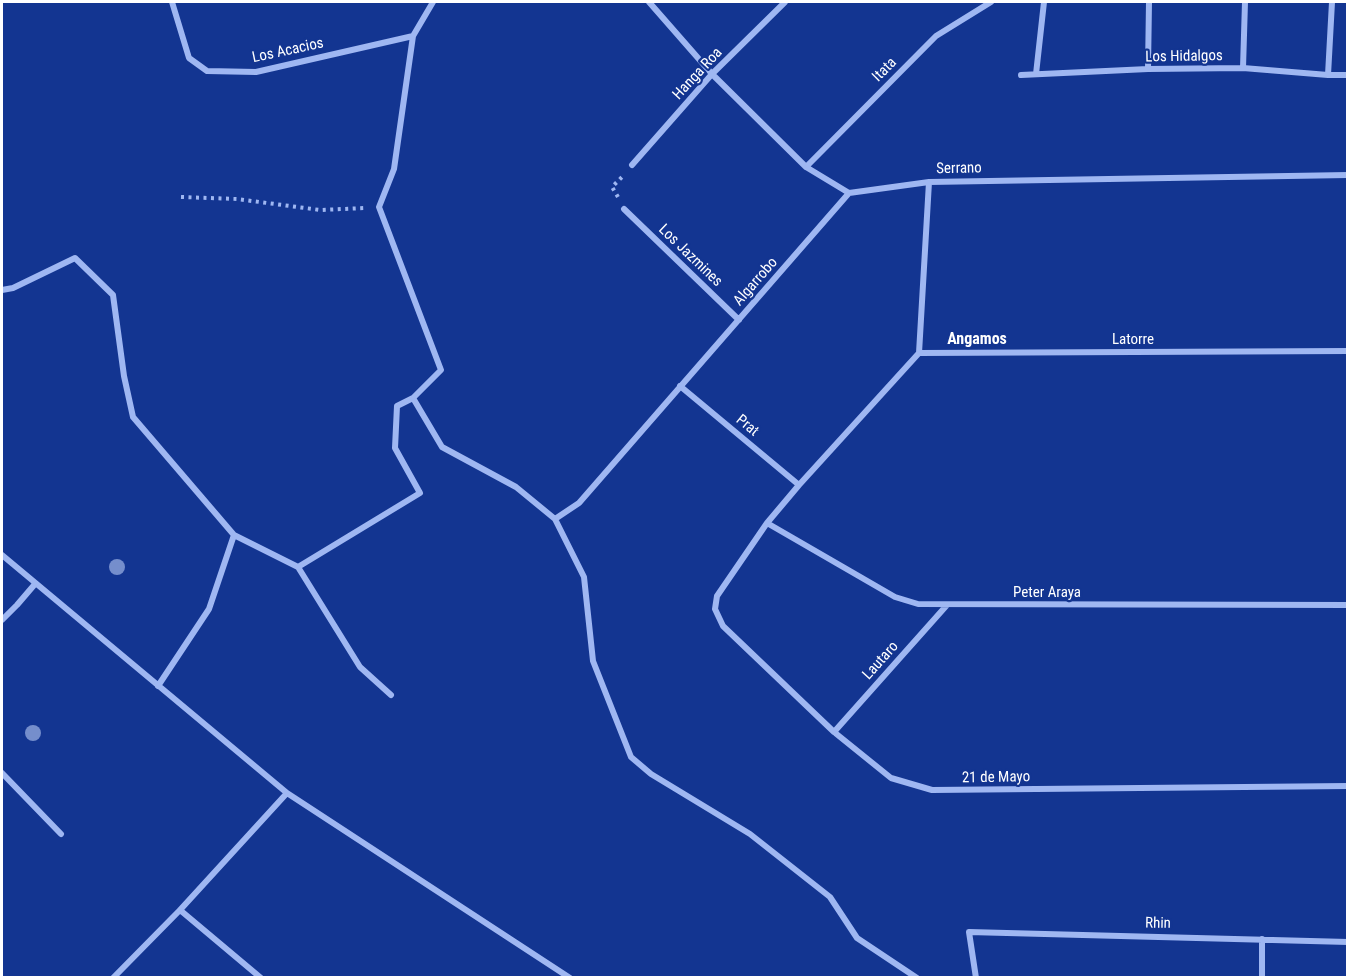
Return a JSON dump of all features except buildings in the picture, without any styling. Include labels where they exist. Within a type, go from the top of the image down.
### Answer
[{"type":"street","name":"Los Acacios","points":[[172,2],[189,58],[207,71],[256,72],[413,36]]},
{"type":"street","points":[[298,567],[420,493],[395,448],[397,406],[413,398],[441,370],[379,207],[394,169],[413,36],[433,2]]},
{"type":"street","points":[[649,2],[712,74],[806,167],[849,193]]},
{"type":"street","name":"Hanga Roa","points":[[632,165],[712,74],[784,2]]},
{"type":"street","name":"Itata","points":[[806,167],[936,36],[991,2]]},
{"type":"street","points":[[1036,74],[1044,2]]},
{"type":"street","points":[[1148,69],[1149,2]]},
{"type":"street","points":[[1243,68],[1245,2]]},
{"type":"street","points":[[1328,75],[1332,2]]},
{"type":"street","name":"Los Hidalgos","points":[[1021,75],[1148,69],[1243,68],[1347,75]]},
{"type":"street","name":"Serrano","points":[[849,193],[929,182],[1347,175]]},
{"type":"street","points":[[767,523],[919,353],[929,182]]},
{"type":"street","name":"Algarrobo","points":[[555,519],[579,503],[849,193]]},
{"type":"street","name":"Los Jazmines","points":[[624,209],[739,320]]},
{"type":"street","points":[[2,290],[13,288],[75,258],[113,295],[124,376],[133,417],[234,536],[298,567],[360,667],[391,695]]},
{"type":"street","name":"Latorre","points":[[919,353],[1347,351]]},
{"type":"street","name":"Prat","points":[[680,387],[799,485]]},
{"type":"street","points":[[413,398],[442,447],[516,487],[555,519],[584,577],[593,661],[631,757],[651,774],[750,834],[830,897],[857,938],[917,978]]},
{"type":"street","name":"Peter Araya","points":[[767,523],[895,597],[918,604],[1347,605]]},
{"type":"street","name":"21 de Mayo","points":[[767,523],[717,596],[715,609],[723,626],[834,732],[891,778],[932,790],[1347,786]]},
{"type":"street","points":[[158,686],[209,609],[234,536]]},
{"type":"street","points":[[2,555],[287,793],[570,978]]},
{"type":"street","points":[[2,620],[35,584]]},
{"type":"street","name":"Lautaro","points":[[834,732],[947,605]]},
{"type":"street","points":[[2,773],[61,834]]},
{"type":"street","points":[[113,978],[180,910],[287,793]]},
{"type":"street","points":[[180,910],[261,978]]},
{"type":"street","name":"Rhin","points":[[976,978],[969,932],[1347,942]]},
{"type":"street","points":[[1262,939],[1262,978]]},
{"type":"path","points":[[624,209],[612,187],[632,165]]},
{"type":"path","points":[[181,196],[237,199],[320,210],[379,207]]},
{"type":"district","name":"Angamos","points":[[977,340]]}]
